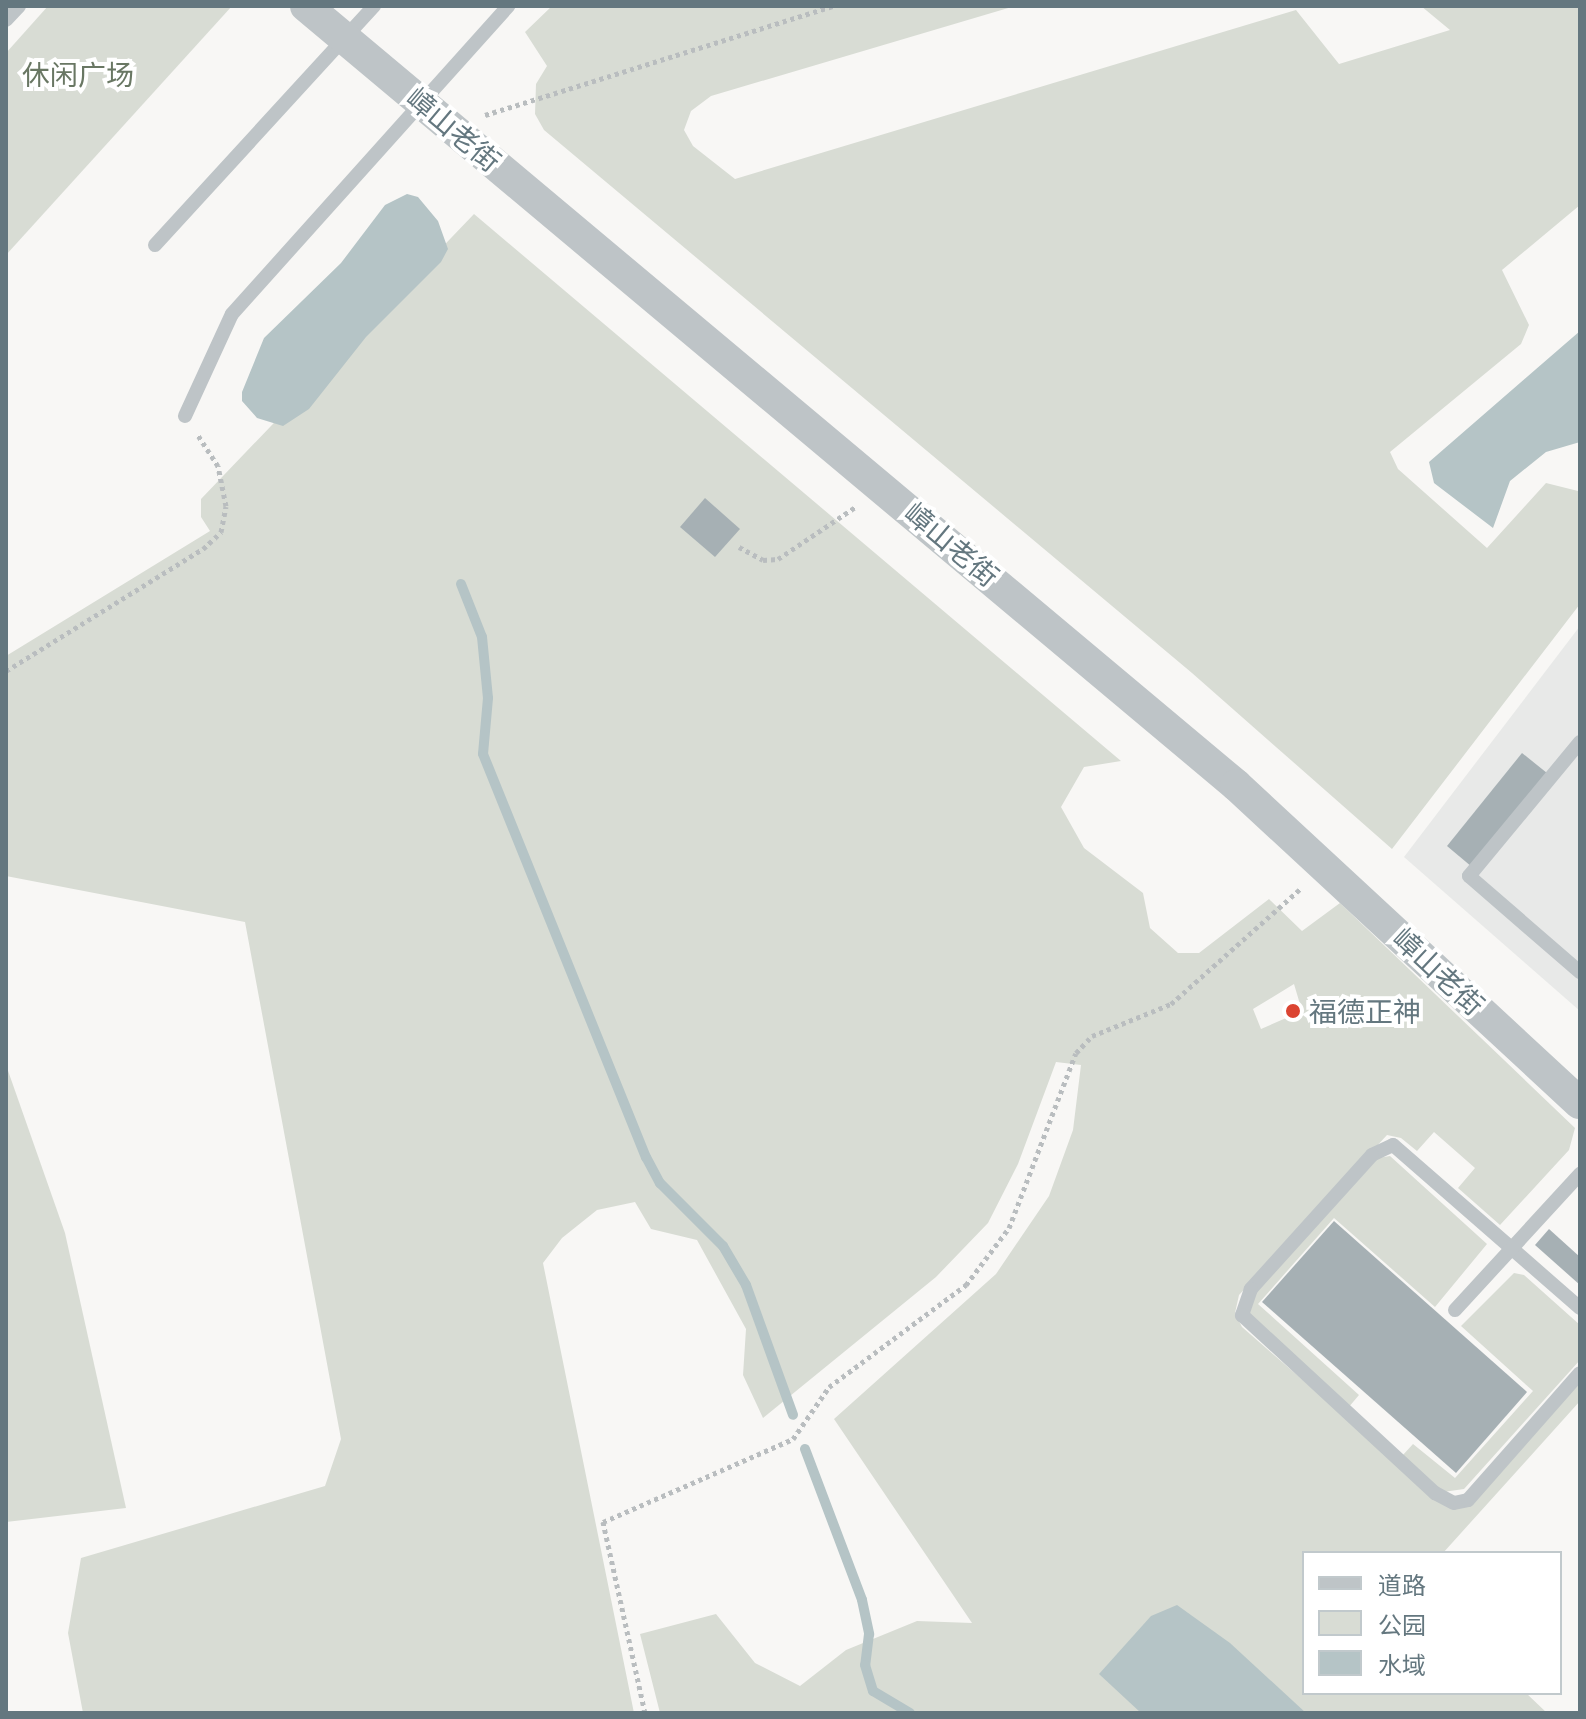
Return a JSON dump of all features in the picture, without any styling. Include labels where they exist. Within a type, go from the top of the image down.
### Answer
[{"type":"street","name":"嶂山老街","points":[[306,6],[883,486],[1236,785],[1580,1103]]},
{"type":"lane","points":[[6,20],[19,6]]},
{"type":"lane","points":[[155,245],[374,6]]},
{"type":"lane","points":[[185,416],[232,314],[508,6]]},
{"type":"lane","points":[[1580,742],[1469,876],[1580,972]]},
{"type":"lane","points":[[1580,1308],[1401,1150],[1386,1146],[1251,1289],[1242,1315],[1435,1493],[1454,1503],[1468,1500],[1580,1373]]},
{"type":"lane","points":[[1455,1310],[1580,1174]]},
{"type":"path","points":[[450,126],[833,6]]},
{"type":"path","points":[[6,671],[203,549],[221,532],[226,506],[218,466],[185,416]]},
{"type":"path","points":[[739,547],[763,560],[778,559],[883,486]]},
{"type":"path","points":[[645,1713],[603,1522],[793,1439],[829,1387],[966,1285],[1009,1228],[1076,1053],[1092,1036],[1171,1004],[1326,867]]},
{"type":"shaded area","points":[[1580,626],[1580,1011],[1404,857]]},
{"type":"green space","name":"休闲广场","points":[[48,6],[232,6],[6,255],[6,53]]},
{"type":"green space","points":[[552,6],[1015,6],[711,96],[691,111],[684,130],[693,146],[735,179],[1296,10],[1339,64],[1450,30],[1421,6],[1580,6],[1580,205],[1502,270],[1529,325],[1521,344],[1390,452],[1398,469],[1487,548],[1546,483],[1578,491],[1580,604],[1392,849],[1192,673],[544,130],[535,114],[536,84],[547,66],[525,32]]},
{"type":"green space","points":[[474,214],[1121,761],[1084,767],[1061,807],[1084,848],[1143,893],[1150,928],[1178,953],[1199,953],[1269,899],[1302,931],[1340,903],[1575,1128],[1569,1150],[1500,1225],[1458,1188],[1475,1168],[1434,1132],[1417,1151],[1401,1138],[1387,1135],[1239,1295],[1235,1313],[1242,1327],[1452,1510],[1471,1504],[1580,1381],[1580,1401],[1445,1551],[1302,1551],[1302,1695],[1528,1695],[1547,1713],[660,1713],[640,1634],[716,1614],[755,1663],[800,1686],[846,1650],[917,1621],[972,1623],[834,1419],[996,1274],[1049,1196],[1073,1130],[1081,1065],[1056,1062],[1018,1164],[988,1223],[936,1277],[763,1418],[743,1375],[746,1329],[697,1240],[651,1229],[635,1202],[597,1210],[562,1238],[543,1263],[634,1713],[83,1713],[68,1633],[81,1558],[325,1486],[341,1439],[245,922],[6,876],[6,656],[210,531],[201,517],[201,499]],"holes":[[[1294,984],[1302,1011],[1261,1029],[1253,1009]]]},
{"type":"green space","points":[[6,1065],[65,1233],[126,1508],[6,1522]]},
{"type":"green space","points":[[1390,1156],[1487,1244],[1435,1307],[1334,1218],[1258,1304],[1359,1395],[1348,1408],[1247,1311],[1252,1296],[1378,1158]]},
{"type":"green space","points":[[1514,1273],[1524,1275],[1580,1325],[1580,1360],[1464,1489],[1443,1492],[1402,1456],[1413,1444],[1455,1478],[1533,1391],[1461,1326]]},
{"type":"water","points":[[407,194],[418,197],[438,221],[448,249],[441,262],[366,337],[309,409],[283,426],[257,418],[242,401],[242,392],[264,338],[341,263],[385,205]]},
{"type":"water","points":[[1580,331],[1580,442],[1546,452],[1510,481],[1493,528],[1434,483],[1429,462]]},
{"type":"water","points":[[1177,1605],[1230,1643],[1306,1713],[1141,1713],[1099,1674],[1151,1616]]},
{"type":"building","points":[[705,498],[740,529],[715,557],[680,527]]},
{"type":"building","points":[[1522,753],[1547,773],[1472,867],[1447,846]]},
{"type":"building","points":[[1334,1221],[1527,1392],[1456,1473],[1262,1302]]},
{"type":"building","points":[[1549,1229],[1580,1257],[1580,1285],[1535,1245]]},
{"type":"waterway","points":[[461,584],[482,637],[488,698],[483,754],[646,1157],[660,1183],[723,1246],[746,1285],[793,1415]]},
{"type":"waterway","points":[[805,1449],[862,1600],[869,1634],[865,1665],[873,1691],[910,1713]]},
{"type":"place","name":"福德正神","points":[[1293,1011]]}]
